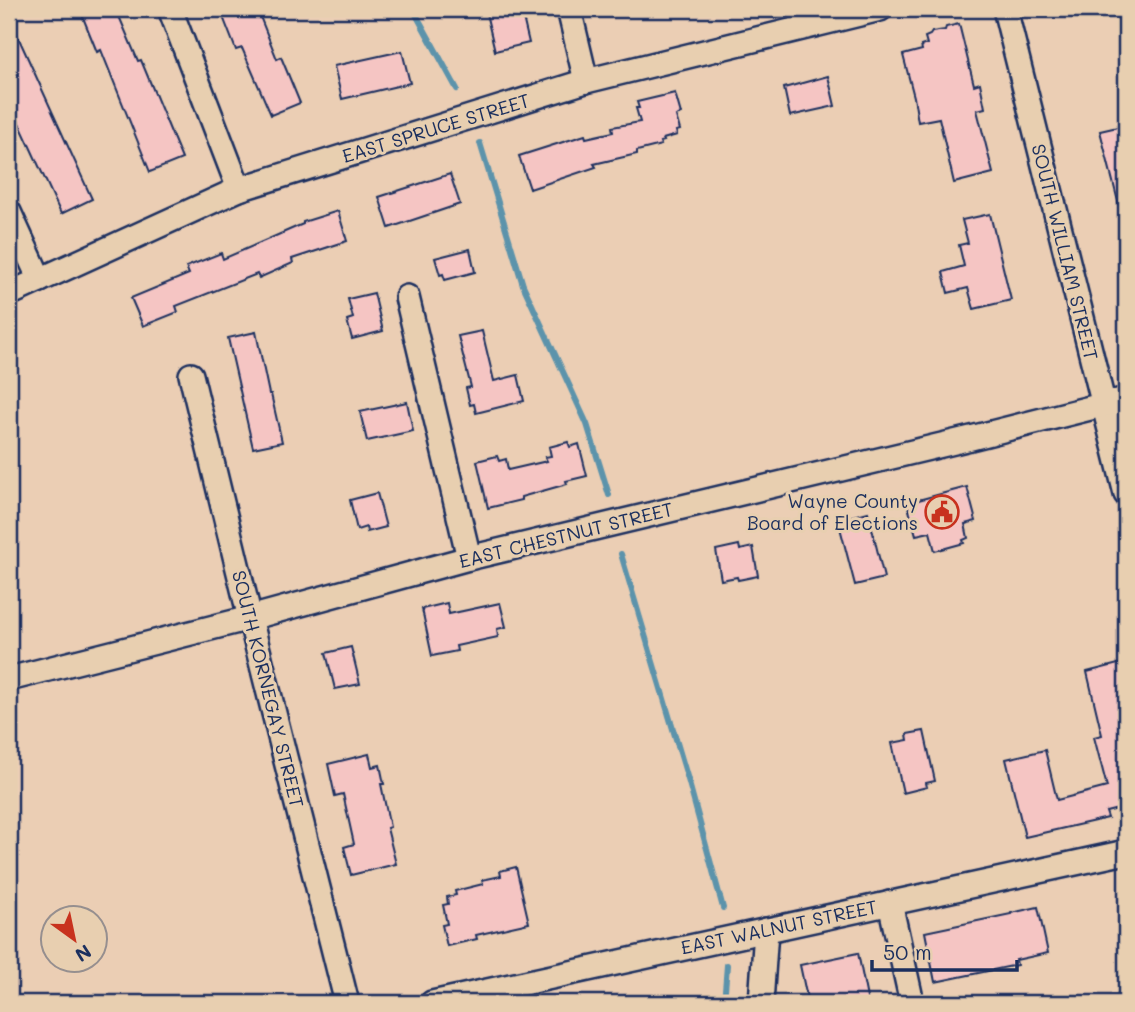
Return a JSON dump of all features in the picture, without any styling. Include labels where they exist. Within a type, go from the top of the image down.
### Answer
[{"type":"street","points":[[170,9],[239,189]]},
{"type":"street","points":[[569,9],[586,81]]},
{"type":"street","name":"EAST SPRUCE STREET","points":[[9,294],[239,189],[586,81],[880,9]]},
{"type":"street","name":"SOUTH WILLIAM STREET","points":[[1005,9],[1126,494]]},
{"type":"street","points":[[9,212],[40,280]]},
{"type":"street","points":[[407,297],[469,558]]},
{"type":"street","name":"SOUTH KORNEGAY STREET","points":[[191,375],[347,1003]]},
{"type":"street","name":"EAST CHESTNUT STREET","points":[[9,679],[250,618],[469,558],[1126,399]]},
{"type":"street","name":"EAST WALNUT STREET","points":[[432,1003],[1126,852]]},
{"type":"street","points":[[890,903],[912,1003]]},
{"type":"street","points":[[761,1003],[766,930]]},
{"type":"building","points":[[96,9],[116,9],[138,61],[141,60],[182,159],[150,172],[101,50],[97,52],[82,15]]},
{"type":"building","points":[[220,9],[257,9],[277,59],[281,57],[300,103],[271,115],[242,48],[236,50]]},
{"type":"building","points":[[485,9],[521,9],[529,43],[495,51]]},
{"type":"building","points":[[9,17],[92,199],[61,214],[9,101]]},
{"type":"building","points":[[959,24],[974,85],[980,83],[985,108],[977,110],[993,173],[954,183],[939,118],[918,122],[903,55],[922,50],[921,46],[927,44],[925,37],[932,32]]},
{"type":"building","points":[[402,51],[410,83],[342,99],[334,66]]},
{"type":"building","points":[[828,76],[835,106],[790,116],[784,88]]},
{"type":"building","points":[[675,93],[681,114],[676,116],[680,130],[676,131],[677,135],[663,139],[661,145],[637,151],[637,154],[594,164],[596,167],[530,189],[519,156],[585,135],[586,138],[613,132],[612,127],[640,122],[637,102]]},
{"type":"building","points":[[1126,125],[1126,212],[1121,213],[1100,131]]},
{"type":"building","points":[[450,174],[460,204],[389,228],[379,197]]},
{"type":"building","points":[[338,211],[347,241],[292,259],[293,263],[259,278],[257,274],[176,306],[178,312],[143,326],[131,298],[189,274],[186,267],[221,253],[223,259],[303,222]]},
{"type":"building","points":[[990,214],[1011,300],[974,309],[968,288],[948,293],[943,272],[964,266],[959,245],[968,243],[962,220]]},
{"type":"building","points":[[470,249],[475,272],[445,280],[443,274],[440,275],[435,258]]},
{"type":"building","points":[[374,293],[383,331],[352,339],[347,320],[353,318],[348,299]]},
{"type":"building","points":[[482,331],[494,381],[518,375],[524,401],[476,413],[474,404],[470,405],[466,388],[471,387],[458,336]]},
{"type":"building","points":[[256,332],[282,442],[253,448],[228,338]]},
{"type":"building","points":[[407,402],[413,431],[367,441],[360,412]]},
{"type":"building","points":[[568,442],[570,447],[579,444],[587,476],[521,497],[521,500],[488,508],[477,461],[497,456],[499,461],[506,459],[508,470],[547,461],[545,457],[551,456],[549,447]]},
{"type":"building","name":"Wayne County Board of Elections","points":[[967,487],[976,521],[965,524],[968,538],[963,540],[964,543],[935,551],[930,532],[916,535],[907,503]]},
{"type":"building","points":[[377,493],[386,527],[367,532],[366,527],[357,530],[350,500]]},
{"type":"building","points":[[868,512],[884,578],[855,585],[838,520]]},
{"type":"building","points":[[739,545],[740,550],[753,547],[758,576],[721,580],[716,550]]},
{"type":"building","points":[[447,603],[449,614],[500,603],[506,627],[497,629],[498,637],[456,646],[457,651],[432,656],[422,609]]},
{"type":"building","points":[[351,647],[360,684],[335,689],[326,653]]},
{"type":"building","points":[[1126,662],[1126,807],[1106,812],[1108,818],[1025,837],[1006,759],[1045,750],[1057,800],[1107,787],[1094,737],[1102,735],[1087,672]]},
{"type":"building","points":[[924,731],[935,781],[926,783],[927,787],[903,793],[892,743],[908,740],[907,734]]},
{"type":"building","points":[[369,754],[372,767],[380,765],[390,827],[387,828],[396,864],[351,875],[344,847],[354,844],[343,794],[335,796],[328,764]]},
{"type":"building","points":[[516,867],[529,923],[476,935],[477,939],[447,946],[442,925],[447,924],[443,905],[448,904],[447,897],[456,895],[455,891],[483,884],[482,880],[501,876],[500,871]]},
{"type":"building","points":[[1038,907],[1048,953],[1016,960],[1017,965],[935,982],[925,932]]},
{"type":"building","points":[[858,953],[868,1003],[808,1003],[800,965]]},
{"type":"waterway","points":[[413,9],[457,89]]},
{"type":"waterway","points":[[480,143],[523,285],[587,424],[609,495]]},
{"type":"waterway","points":[[621,554],[723,908]]},
{"type":"waterway","points":[[724,1003],[727,965]]},
{"type":"place","name":"Wayne County Board of Elections","points":[[942,512]]}]
